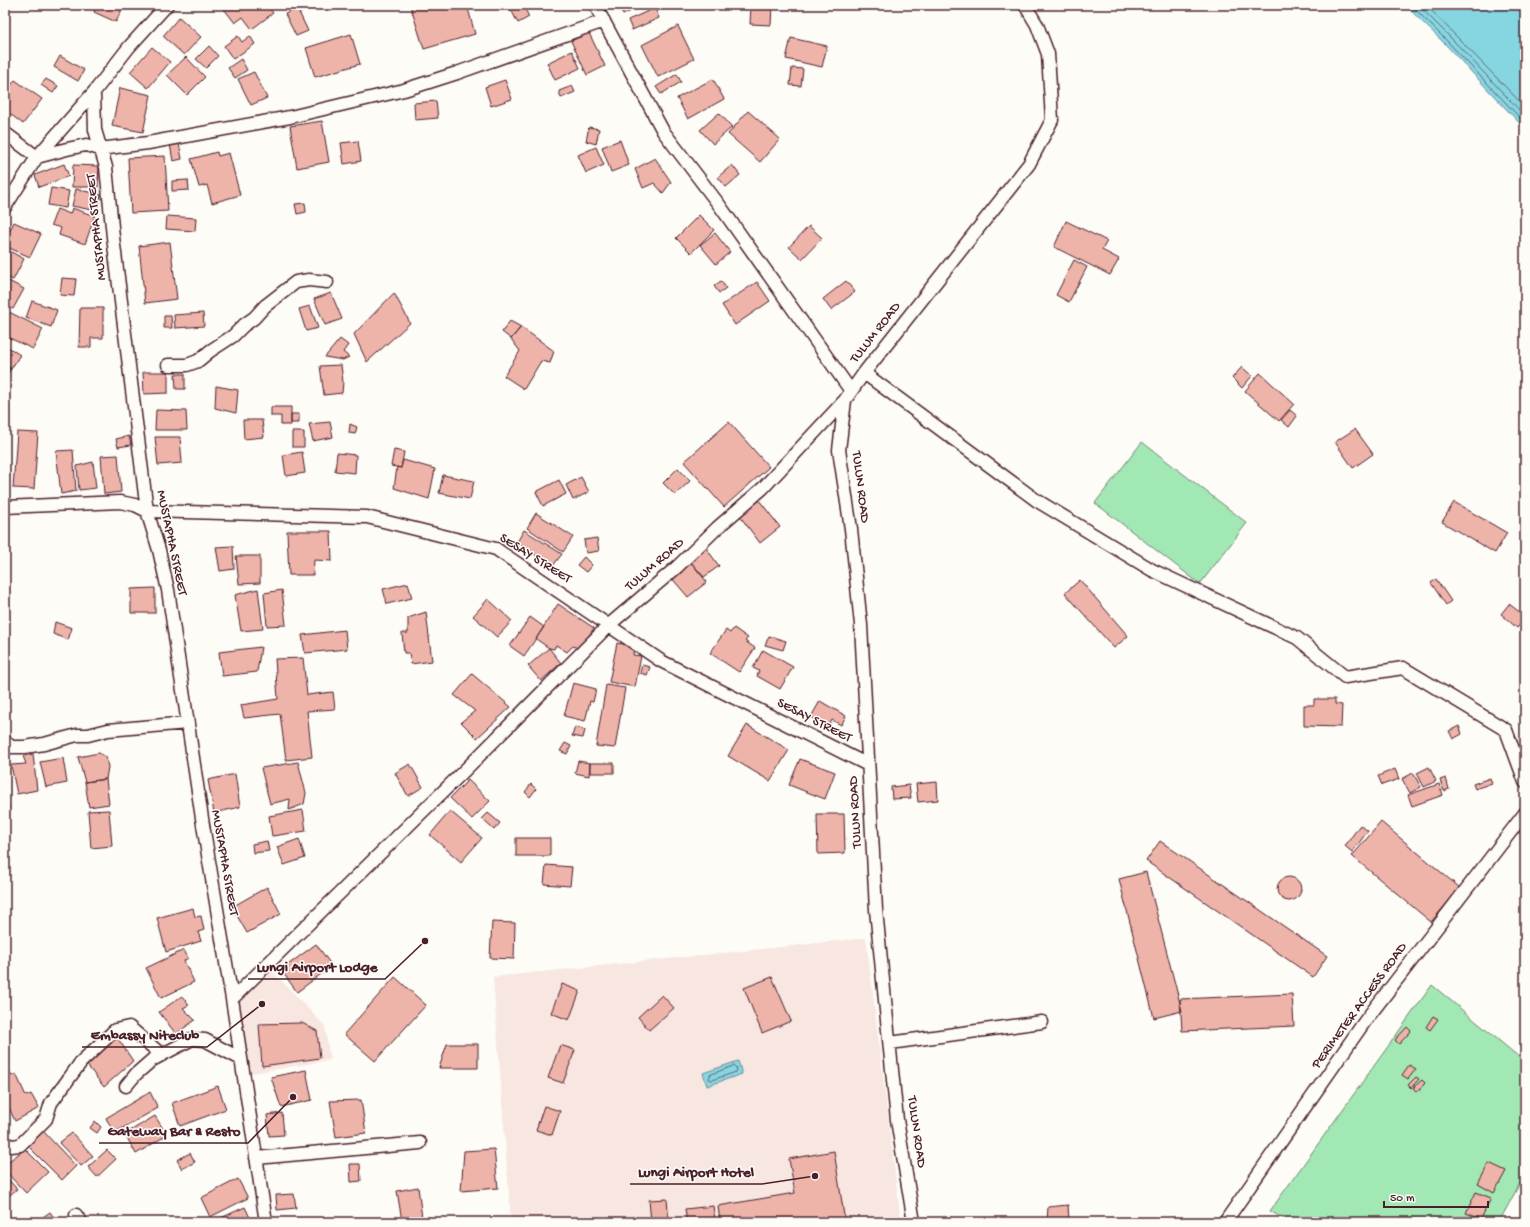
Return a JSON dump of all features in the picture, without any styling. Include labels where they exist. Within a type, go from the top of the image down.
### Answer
[{"type":"street","points":[[5,207],[37,157],[94,92],[129,47],[167,5]]},
{"type":"street","points":[[595,5],[663,131],[720,206],[848,396]]},
{"type":"street","name":"TULUM ROAD","points":[[232,999],[468,767],[609,625],[677,567],[717,528],[762,488],[848,396],[864,373],[1029,164],[1052,120],[1048,54],[1037,25],[1025,5]]},
{"type":"street","points":[[37,157],[86,145],[100,149],[148,143],[290,117],[404,90],[457,73],[604,21]]},
{"type":"street","name":"MUSTAPHA STREET","points":[[94,92],[95,130],[106,167],[114,245],[147,511],[159,550],[168,590],[187,723],[242,1060],[266,1222]]},
{"type":"street","points":[[5,133],[37,157]]},
{"type":"street","points":[[168,365],[187,365],[198,361],[233,336],[254,318],[265,306],[296,282],[309,280],[327,282]]},
{"type":"street","points":[[864,373],[1036,500],[1152,570],[1297,638],[1345,677],[1403,668],[1506,730],[1525,782]]},
{"type":"street","name":"TULUN ROAD","points":[[848,396],[839,450],[851,529],[861,625],[876,910],[897,1120],[914,1222]]},
{"type":"street","name":"SESAY STREET","points":[[5,507],[120,502],[135,505],[147,511],[367,517],[496,549],[661,661],[868,765]]},
{"type":"street","points":[[5,741],[11,747],[25,747],[44,744],[77,735],[88,735],[108,730],[187,723]]},
{"type":"street","name":"PERIMETER ACCESS ROAD","points":[[1225,1222],[1365,1021],[1525,812]]},
{"type":"street","points":[[890,1043],[1042,1022]]},
{"type":"street","points":[[5,1142],[11,1146],[20,1145],[26,1140],[46,1119],[51,1103],[81,1062],[115,1030],[129,1026],[162,1055]]},
{"type":"street","points":[[126,1086],[136,1074],[152,1060],[192,1039],[205,1040],[242,1060]]},
{"type":"street","points":[[256,1158],[420,1143]]},
{"type":"shaded area","points":[[866,938],[901,1222],[511,1222],[493,977]]},
{"type":"shaded area","points":[[270,969],[325,1026],[330,1060],[248,1074],[239,999]]},
{"type":"green space","points":[[1142,442],[1247,523],[1200,584],[1095,503]]},
{"type":"green space","points":[[1432,985],[1525,1062],[1525,1174],[1499,1222],[1289,1222],[1270,1211]]},
{"type":"water","points":[[1405,5],[1525,5],[1525,129],[1445,44]]},
{"type":"water","points":[[738,1061],[742,1074],[707,1086],[703,1073]]},
{"type":"building","points":[[97,5],[124,5],[116,22],[94,12]]},
{"type":"building","points":[[221,5],[267,5],[273,13],[252,29],[243,17],[235,23]]},
{"type":"building","points":[[410,5],[467,5],[475,34],[424,49]]},
{"type":"building","points":[[516,5],[523,5],[529,17],[518,23],[510,8]]},
{"type":"building","points":[[618,5],[642,5],[623,15]]},
{"type":"building","points":[[751,5],[772,5],[771,25],[750,24]]},
{"type":"building","points":[[297,8],[308,31],[296,36],[285,14]]},
{"type":"building","points":[[655,8],[659,18],[632,30],[628,20]]},
{"type":"building","points":[[179,17],[201,37],[184,55],[163,36]]},
{"type":"building","points":[[678,26],[694,59],[658,77],[642,45]]},
{"type":"building","points":[[589,33],[605,66],[587,75],[571,41]]},
{"type":"building","points":[[351,34],[360,64],[315,77],[306,48]]},
{"type":"building","points":[[238,36],[242,42],[250,36],[255,44],[233,59],[224,46]]},
{"type":"building","points":[[791,38],[827,46],[822,67],[786,59]]},
{"type":"building","points":[[209,46],[218,56],[206,68],[196,59]]},
{"type":"building","points":[[152,47],[170,62],[148,88],[130,72]]},
{"type":"building","points":[[572,51],[580,68],[555,80],[547,63]]},
{"type":"building","points":[[60,56],[84,70],[78,81],[54,67]]},
{"type":"building","points":[[186,57],[205,77],[187,95],[167,75]]},
{"type":"building","points":[[241,59],[247,70],[235,78],[228,68]]},
{"type":"building","points":[[792,68],[803,69],[801,86],[790,85]]},
{"type":"building","points":[[254,72],[267,98],[251,105],[238,79]]},
{"type":"building","points":[[677,74],[681,82],[661,94],[656,87]]},
{"type":"building","points":[[46,79],[58,86],[53,93],[41,85]]},
{"type":"building","points":[[713,79],[724,99],[688,119],[677,98]]},
{"type":"building","points":[[15,80],[42,99],[23,124],[5,110],[5,93]]},
{"type":"building","points":[[505,80],[512,99],[491,106],[485,87]]},
{"type":"building","points":[[572,86],[575,92],[561,98],[559,91]]},
{"type":"building","points":[[120,88],[151,95],[143,132],[112,126]]},
{"type":"building","points":[[436,101],[438,118],[415,120],[414,103]]},
{"type":"building","points":[[748,111],[780,139],[760,162],[728,134]]},
{"type":"building","points":[[719,113],[732,127],[713,144],[700,130]]},
{"type":"building","points":[[322,121],[329,162],[297,168],[290,126]]},
{"type":"building","points":[[589,127],[599,129],[596,144],[586,141]]},
{"type":"building","points":[[620,140],[629,165],[611,172],[602,147]]},
{"type":"building","points":[[358,141],[361,161],[344,164],[341,143]]},
{"type":"building","points":[[179,143],[182,159],[173,161],[170,144]]},
{"type":"building","points":[[596,147],[604,165],[586,173],[578,155]]},
{"type":"building","points":[[217,152],[218,156],[229,153],[240,195],[212,203],[207,185],[199,187],[191,159]]},
{"type":"building","points":[[165,156],[168,211],[131,213],[128,158]]},
{"type":"building","points":[[655,158],[671,182],[663,193],[654,183],[643,188],[635,169]]},
{"type":"building","points":[[64,164],[69,176],[39,187],[35,175]]},
{"type":"building","points":[[73,165],[99,166],[98,187],[72,187]]},
{"type":"building","points":[[732,165],[740,175],[726,187],[718,177]]},
{"type":"building","points":[[188,180],[189,190],[172,191],[172,181]]},
{"type":"building","points":[[51,188],[69,191],[66,208],[48,205]]},
{"type":"building","points":[[76,189],[101,195],[97,211],[72,206]]},
{"type":"building","points":[[305,203],[306,212],[297,214],[295,204]]},
{"type":"building","points":[[72,208],[95,216],[85,244],[59,235],[61,228],[51,225],[57,209],[70,214]]},
{"type":"building","points":[[699,215],[714,230],[691,253],[676,238]]},
{"type":"building","points":[[167,216],[196,218],[195,231],[166,229]]},
{"type":"building","points":[[1066,221],[1107,241],[1102,250],[1119,259],[1110,275],[1054,247]]},
{"type":"building","points":[[14,222],[41,234],[30,257],[5,246],[5,241]]},
{"type":"building","points":[[809,226],[822,238],[802,259],[789,247]]},
{"type":"building","points":[[715,233],[730,252],[716,264],[700,245]]},
{"type":"building","points":[[170,242],[177,299],[145,303],[139,246]]},
{"type":"building","points":[[6,249],[24,259],[13,280],[5,276]]},
{"type":"building","points":[[1074,260],[1087,267],[1069,302],[1056,295]]},
{"type":"building","points":[[62,278],[76,279],[74,296],[60,295]]},
{"type":"building","points":[[5,279],[24,289],[13,309],[5,305]]},
{"type":"building","points":[[721,281],[726,288],[719,293],[714,286]]},
{"type":"building","points":[[846,281],[855,292],[831,310],[823,299]]},
{"type":"building","points":[[757,282],[770,301],[735,325],[722,305]]},
{"type":"building","points":[[331,293],[342,319],[325,325],[314,299]]},
{"type":"building","points":[[394,293],[410,323],[367,362],[354,334]]},
{"type":"building","points":[[32,301],[57,310],[51,327],[26,318]]},
{"type":"building","points":[[310,306],[318,328],[306,331],[299,309]]},
{"type":"building","points":[[80,308],[103,308],[103,338],[91,338],[91,347],[79,347]]},
{"type":"building","points":[[9,312],[43,329],[33,349],[5,336],[9,326],[5,324],[5,319]]},
{"type":"building","points":[[203,313],[204,326],[175,328],[174,315]]},
{"type":"building","points":[[164,316],[171,316],[172,328],[164,328]]},
{"type":"building","points":[[510,321],[521,327],[511,339],[502,332]]},
{"type":"building","points":[[521,327],[554,351],[550,363],[541,361],[524,389],[504,376],[520,351],[511,339]]},
{"type":"building","points":[[340,339],[348,345],[343,352],[349,357],[343,360],[325,357]]},
{"type":"building","points":[[5,345],[20,355],[11,369],[5,365]]},
{"type":"building","points":[[5,365],[11,369],[5,378]]},
{"type":"building","points":[[341,365],[343,382],[342,393],[324,395],[320,366]]},
{"type":"building","points":[[1242,367],[1252,376],[1242,388],[1232,378]]},
{"type":"building","points":[[143,372],[168,372],[168,393],[144,394]]},
{"type":"building","points":[[1260,373],[1294,404],[1279,421],[1245,391]]},
{"type":"building","points":[[175,374],[185,374],[185,389],[176,389]]},
{"type":"building","points":[[216,386],[238,390],[236,413],[215,408]]},
{"type":"building","points":[[271,407],[291,407],[291,425],[281,425],[281,416],[271,416]]},
{"type":"building","points":[[156,410],[186,411],[187,430],[155,430]]},
{"type":"building","points":[[1290,410],[1297,416],[1289,427],[1281,420]]},
{"type":"building","points":[[291,414],[299,414],[299,423],[291,423]]},
{"type":"building","points":[[243,420],[262,420],[264,437],[244,439]]},
{"type":"building","points":[[330,422],[333,437],[313,441],[309,424]]},
{"type":"building","points":[[729,422],[769,467],[724,507],[684,462]]},
{"type":"building","points":[[350,424],[357,427],[355,434],[349,433]]},
{"type":"building","points":[[1355,429],[1373,454],[1353,468],[1335,442]]},
{"type":"building","points":[[17,432],[38,433],[34,489],[13,488]]},
{"type":"building","points":[[292,432],[304,432],[304,447],[292,447]]},
{"type":"building","points":[[129,436],[131,445],[118,447],[116,439]]},
{"type":"building","points":[[155,437],[180,437],[182,463],[158,465]]},
{"type":"building","points":[[73,450],[76,491],[61,494],[56,451]]},
{"type":"building","points":[[394,450],[404,452],[401,468],[391,466]]},
{"type":"building","points":[[302,452],[305,473],[286,476],[283,455]]},
{"type":"building","points":[[337,453],[356,455],[355,473],[335,471]]},
{"type":"building","points":[[118,455],[121,492],[104,494],[101,456]]},
{"type":"building","points":[[403,460],[435,469],[429,499],[394,488],[397,467],[401,468]]},
{"type":"building","points":[[93,462],[96,488],[79,490],[77,466]]},
{"type":"building","points":[[678,468],[690,481],[675,495],[663,483]]},
{"type":"building","points":[[443,475],[474,481],[470,499],[439,493]]},
{"type":"building","points":[[581,477],[589,492],[573,500],[566,485]]},
{"type":"building","points":[[559,480],[566,494],[543,506],[536,492]]},
{"type":"building","points":[[759,500],[780,527],[760,543],[739,515]]},
{"type":"building","points":[[1454,502],[1507,533],[1495,553],[1442,522]]},
{"type":"building","points":[[536,513],[573,537],[563,552],[527,528]]},
{"type":"building","points":[[524,530],[562,554],[552,567],[517,542]]},
{"type":"building","points":[[287,531],[331,531],[332,561],[314,560],[313,575],[289,575]]},
{"type":"building","points":[[597,538],[599,551],[586,553],[584,540]]},
{"type":"building","points":[[704,545],[719,566],[704,577],[689,560]]},
{"type":"building","points":[[233,546],[234,569],[220,571],[216,547]]},
{"type":"building","points":[[236,556],[260,556],[260,583],[239,584]]},
{"type":"building","points":[[584,557],[592,565],[586,572],[577,565]]},
{"type":"building","points":[[689,560],[707,582],[688,597],[670,576]]},
{"type":"building","points":[[1436,579],[1451,601],[1446,605],[1431,583]]},
{"type":"building","points":[[1080,580],[1128,636],[1114,648],[1065,593]]},
{"type":"building","points":[[408,583],[412,598],[387,604],[383,589]]},
{"type":"building","points":[[155,588],[155,613],[131,613],[131,589]]},
{"type":"building","points":[[258,589],[263,629],[241,631],[235,595]]},
{"type":"building","points":[[282,590],[286,625],[267,626],[264,593]]},
{"type":"building","points":[[488,599],[512,621],[497,637],[473,616]]},
{"type":"building","points":[[558,604],[594,628],[580,649],[573,646],[567,652],[556,645],[554,649],[549,648],[536,639]]},
{"type":"building","points":[[1509,604],[1525,616],[1525,619],[1517,628],[1501,614]]},
{"type":"building","points":[[426,612],[432,661],[411,664],[409,653],[404,653],[402,633],[408,633],[408,618]]},
{"type":"building","points":[[530,617],[544,627],[524,656],[510,646]]},
{"type":"building","points":[[55,622],[72,628],[68,640],[53,634]]},
{"type":"building","points":[[734,628],[748,638],[745,641],[755,648],[739,672],[710,653],[726,630],[730,633]]},
{"type":"building","points":[[345,630],[347,649],[305,653],[302,635]]},
{"type":"building","points":[[769,636],[786,641],[783,650],[765,645]]},
{"type":"building","points":[[617,643],[634,646],[633,655],[641,656],[635,687],[609,682]]},
{"type":"building","points":[[261,647],[257,672],[222,676],[219,652]]},
{"type":"building","points":[[549,648],[561,663],[541,681],[528,666]]},
{"type":"building","points":[[763,650],[793,667],[780,689],[757,676],[759,671],[753,668]]},
{"type":"building","points":[[303,658],[307,695],[333,692],[335,709],[307,711],[312,757],[286,760],[280,714],[244,718],[241,705],[278,699],[275,659]]},
{"type":"building","points":[[642,665],[650,667],[647,675],[640,673]]},
{"type":"building","points":[[472,674],[511,707],[477,738],[461,722],[475,711],[454,695]]},
{"type":"building","points":[[573,683],[596,689],[593,702],[590,701],[585,721],[564,716]]},
{"type":"building","points":[[606,685],[625,688],[615,748],[596,746]]},
{"type":"building","points":[[1314,699],[1335,699],[1335,704],[1342,705],[1341,727],[1304,726],[1304,705],[1314,705]]},
{"type":"building","points":[[820,701],[846,716],[841,725],[832,720],[828,727],[811,717]]},
{"type":"building","points":[[747,725],[789,750],[770,781],[728,756]]},
{"type":"building","points":[[1459,726],[1462,734],[1453,739],[1449,731]]},
{"type":"building","points":[[575,727],[585,730],[583,738],[572,736]]},
{"type":"building","points":[[565,743],[571,746],[567,754],[560,751]]},
{"type":"building","points":[[99,753],[106,757],[108,767],[106,779],[85,782],[78,757]]},
{"type":"building","points":[[33,754],[37,790],[17,794],[11,765],[26,764],[23,756]]},
{"type":"building","points":[[63,758],[67,783],[46,787],[40,762]]},
{"type":"building","points":[[800,759],[835,772],[825,799],[789,785]]},
{"type":"building","points":[[578,761],[590,763],[589,776],[575,773]]},
{"type":"building","points":[[298,762],[306,793],[304,804],[289,810],[290,799],[270,804],[261,768]]},
{"type":"building","points":[[590,763],[614,763],[614,773],[590,773]]},
{"type":"building","points":[[410,764],[423,787],[408,796],[395,773]]},
{"type":"building","points":[[1429,767],[1436,781],[1424,787],[1417,773]]},
{"type":"building","points":[[1395,769],[1399,779],[1382,785],[1378,776]]},
{"type":"building","points":[[1413,773],[1421,787],[1410,793],[1402,779]]},
{"type":"building","points":[[235,774],[240,807],[214,813],[208,780]]},
{"type":"building","points":[[1446,778],[1449,789],[1444,791],[1440,780]]},
{"type":"building","points":[[1490,778],[1492,783],[1475,789],[1473,784]]},
{"type":"building","points":[[106,779],[109,804],[89,807],[85,782]]},
{"type":"building","points":[[468,780],[490,801],[472,819],[450,798]]},
{"type":"building","points":[[937,782],[938,800],[918,802],[916,784]]},
{"type":"building","points":[[531,784],[536,789],[530,797],[525,792]]},
{"type":"building","points":[[1439,784],[1443,795],[1412,806],[1408,795]]},
{"type":"building","points":[[909,785],[911,798],[892,799],[891,787]]},
{"type":"building","points":[[5,788],[9,809],[5,810]]},
{"type":"building","points":[[109,810],[112,846],[91,848],[88,811]]},
{"type":"building","points":[[303,810],[306,831],[272,836],[269,816]]},
{"type":"building","points":[[450,811],[482,838],[461,862],[430,835]]},
{"type":"building","points":[[488,813],[500,823],[494,830],[482,819]]},
{"type":"building","points":[[817,814],[844,814],[845,853],[818,854]]},
{"type":"building","points":[[1381,822],[1460,888],[1431,922],[1352,856]]},
{"type":"building","points":[[1360,825],[1368,831],[1352,852],[1345,846]]},
{"type":"building","points":[[516,838],[550,838],[550,856],[516,856]]},
{"type":"building","points":[[299,839],[305,858],[284,865],[277,847]]},
{"type":"building","points":[[267,841],[269,851],[253,853],[252,844]]},
{"type":"building","points":[[1160,841],[1327,956],[1313,977],[1146,861]]},
{"type":"building","points":[[546,865],[572,867],[570,886],[544,884]]},
{"type":"building","points":[[1146,872],[1182,1011],[1154,1018],[1119,879]]},
{"type":"building","points":[[1289,877],[1297,881],[1301,889],[1297,897],[1289,901],[1281,897],[1277,889],[1281,881]]},
{"type":"building","points":[[267,887],[281,914],[247,933],[232,907]]},
{"type":"building","points":[[193,908],[195,917],[201,916],[204,930],[198,932],[201,941],[166,952],[157,918]]},
{"type":"building","points":[[492,922],[515,923],[514,959],[490,958]]},
{"type":"building","points":[[316,944],[332,966],[297,992],[281,970]]},
{"type":"building","points":[[184,950],[188,958],[184,961],[194,982],[161,998],[146,968]]},
{"type":"building","points":[[395,977],[426,1005],[375,1061],[344,1034]]},
{"type":"building","points":[[772,977],[791,1021],[762,1033],[744,988]]},
{"type":"building","points":[[562,984],[580,991],[569,1020],[551,1013]]},
{"type":"building","points":[[1292,994],[1294,1026],[1182,1031],[1180,999]]},
{"type":"building","points":[[662,995],[674,1008],[649,1030],[638,1017]]},
{"type":"building","points":[[182,996],[189,1005],[183,1008],[195,1020],[176,1034],[159,1012]]},
{"type":"building","points":[[1433,1016],[1438,1019],[1430,1030],[1426,1027]]},
{"type":"building","points":[[302,1023],[317,1031],[320,1058],[262,1066],[259,1024]]},
{"type":"building","points":[[1407,1027],[1411,1031],[1399,1044],[1395,1040]]},
{"type":"building","points":[[117,1037],[133,1061],[104,1087],[86,1064]]},
{"type":"building","points":[[447,1044],[478,1044],[478,1068],[439,1068]]},
{"type":"building","points":[[560,1045],[575,1050],[563,1083],[548,1078]]},
{"type":"building","points":[[1409,1065],[1416,1069],[1408,1079],[1402,1075]]},
{"type":"building","points":[[306,1070],[312,1100],[281,1107],[271,1077]]},
{"type":"building","points":[[10,1072],[12,1076],[16,1074],[26,1096],[31,1094],[39,1108],[15,1121],[5,1099],[5,1073]]},
{"type":"building","points":[[1416,1077],[1419,1079],[1411,1088],[1408,1085]]},
{"type":"building","points":[[1422,1080],[1425,1083],[1417,1092],[1413,1088]]},
{"type":"building","points":[[218,1086],[226,1109],[180,1126],[172,1103]]},
{"type":"building","points":[[150,1092],[158,1108],[114,1133],[106,1118]]},
{"type":"building","points":[[361,1100],[366,1133],[336,1137],[330,1101]]},
{"type":"building","points":[[544,1106],[560,1111],[552,1135],[536,1130]]},
{"type":"building","points":[[282,1113],[284,1135],[269,1136],[267,1115]]},
{"type":"building","points":[[155,1116],[167,1135],[136,1154],[125,1134]]},
{"type":"building","points":[[95,1121],[101,1127],[97,1133],[90,1128]]},
{"type":"building","points":[[41,1129],[76,1166],[62,1180],[25,1143]]},
{"type":"building","points":[[72,1133],[93,1156],[81,1166],[59,1143]]},
{"type":"building","points":[[25,1149],[48,1172],[26,1193],[5,1171],[5,1164]]},
{"type":"building","points":[[494,1149],[498,1188],[461,1191],[464,1151]]},
{"type":"building","points":[[107,1150],[116,1159],[97,1177],[88,1167]]},
{"type":"building","points":[[834,1151],[845,1222],[720,1222],[718,1206],[795,1193],[789,1159]]},
{"type":"building","points":[[190,1153],[195,1162],[182,1169],[177,1160]]},
{"type":"building","points":[[1489,1163],[1506,1171],[1494,1193],[1478,1184]]},
{"type":"building","points":[[350,1164],[360,1164],[361,1181],[351,1182]]},
{"type":"building","points":[[5,1176],[17,1189],[5,1199]]},
{"type":"building","points":[[238,1179],[248,1198],[210,1217],[201,1198]]},
{"type":"building","points":[[418,1187],[422,1218],[402,1221],[397,1191]]},
{"type":"building","points":[[1476,1192],[1491,1198],[1481,1219],[1466,1213]]},
{"type":"building","points":[[294,1194],[296,1208],[277,1210],[276,1195]]},
{"type":"building","points":[[667,1199],[669,1222],[651,1222],[649,1200]]},
{"type":"building","points":[[1068,1205],[1069,1221],[1047,1221],[1048,1207]]},
{"type":"building","points":[[713,1206],[715,1220],[687,1222],[685,1209]]},
{"type":"building","points":[[245,1207],[252,1222],[212,1222]]},
{"type":"building","points":[[50,1212],[57,1222],[36,1222]]},
{"type":"place","name":"Lungi Airport Lodge","points":[[425,941]]},
{"type":"place","name":"Embassy Niteclub","points":[[262,1004]]},
{"type":"place","name":"Gateway Bar & Resto","points":[[293,1097]]},
{"type":"place","name":"Lungi Airport Hotel","points":[[815,1176]]}]
